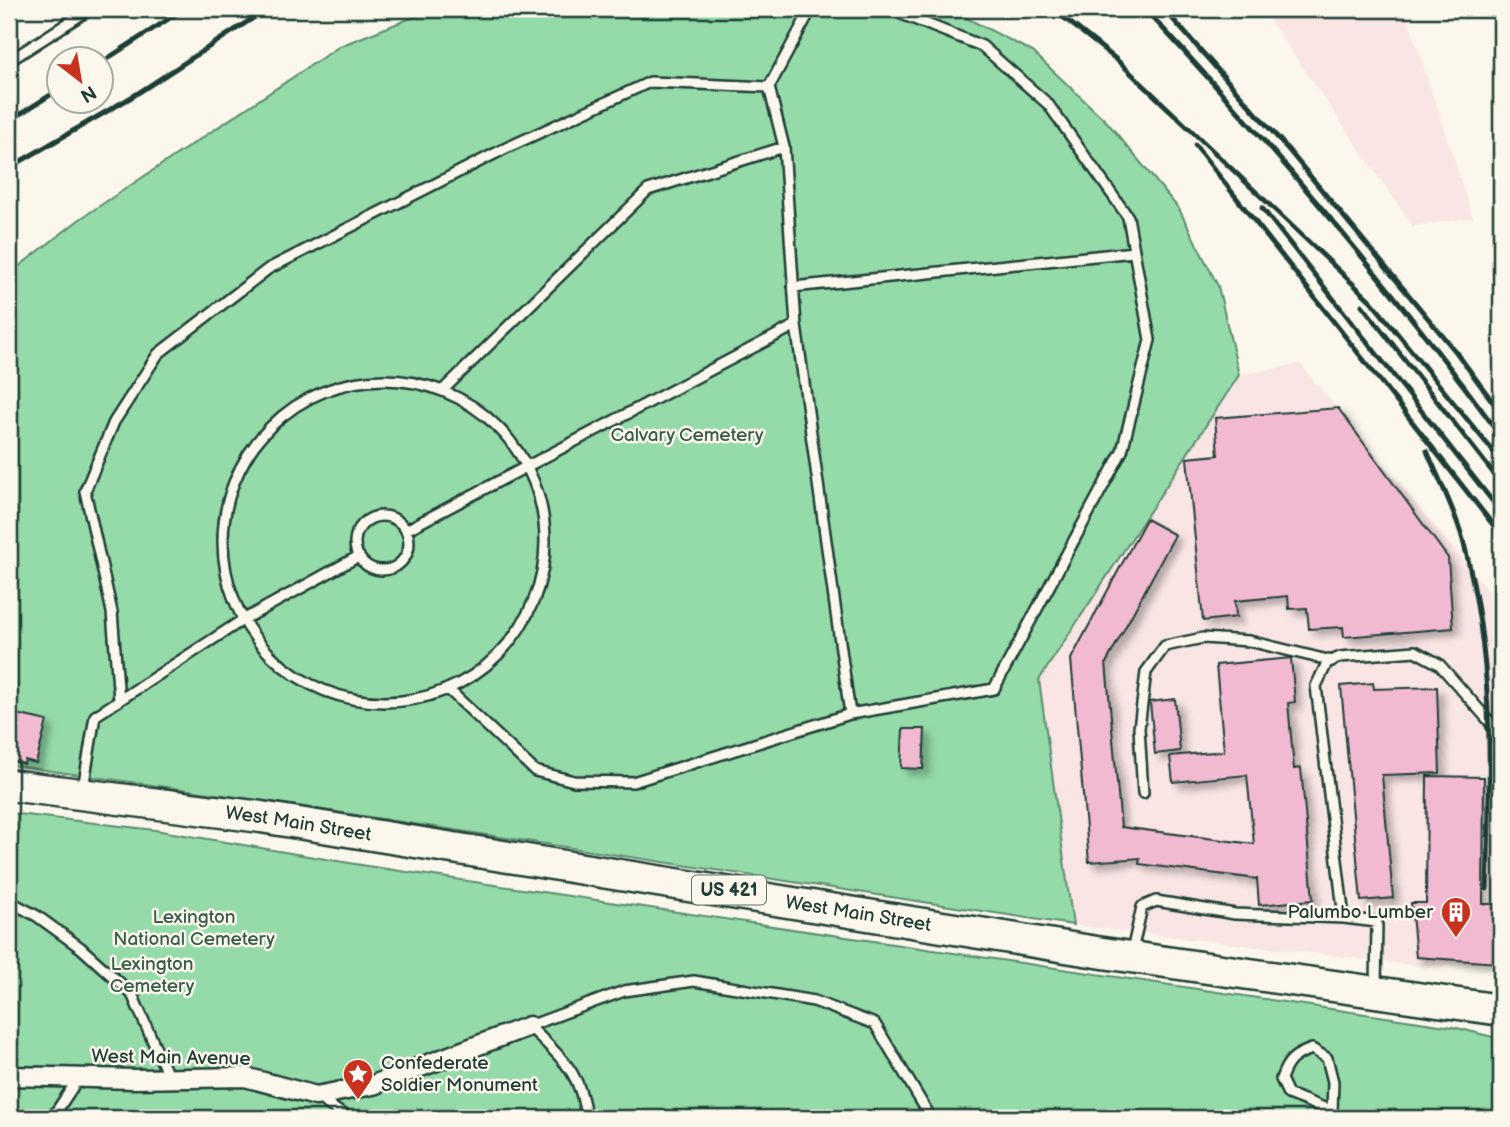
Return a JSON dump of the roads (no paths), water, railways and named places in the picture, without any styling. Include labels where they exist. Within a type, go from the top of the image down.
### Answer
[{"type":"main road","name":"West Main Street","points":[[9,785],[289,821],[1131,957],[1501,1010]]},
{"type":"main road","points":[[1448,1003],[1501,1020]]},
{"type":"street","name":"West Main Avenue","points":[[9,1076],[245,1077],[316,1096],[373,1085],[529,1026]]},
{"type":"lane","points":[[9,61],[90,9]]},
{"type":"lane","points":[[811,9],[769,87],[784,147],[796,325],[850,714]]},
{"type":"lane","points":[[449,690],[535,771],[574,781],[633,782],[850,714],[993,689],[1122,451],[1150,340],[1128,217],[1048,104],[982,46],[889,9]]},
{"type":"lane","points":[[119,700],[112,612],[85,491],[114,422],[158,354],[268,269],[504,149],[650,82],[769,87]]},
{"type":"lane","points":[[443,390],[648,190],[784,147]]},
{"type":"lane","points":[[793,287],[1134,252]]},
{"type":"lane","points":[[406,530],[796,325]]},
{"type":"lane","points":[[394,379],[443,390],[477,408],[506,434],[528,466],[545,516],[544,569],[527,619],[494,661],[449,690],[403,703],[355,702],[310,686],[271,659],[242,621],[225,575],[222,525],[234,477],[261,435],[299,403],[345,384],[394,379]]},
{"type":"lane","points":[[394,519],[406,530],[409,548],[399,564],[382,570],[365,564],[359,556],[356,540],[358,532],[369,520],[394,519]]},
{"type":"lane","points":[[82,794],[95,716],[242,621],[359,556]]},
{"type":"lane","points":[[1143,793],[1139,728],[1146,672],[1166,646],[1203,638],[1237,640],[1332,661]]},
{"type":"lane","points":[[1344,918],[1316,686],[1327,663],[1340,657],[1415,651],[1439,664],[1490,722],[1501,746]]},
{"type":"lane","points":[[9,901],[37,916],[81,948],[132,994],[169,1078]]},
{"type":"lane","points":[[1131,957],[1142,907],[1156,901],[1235,914],[1344,918],[1377,922],[1376,991]]},
{"type":"lane","points":[[586,1118],[583,1092],[568,1065],[529,1026],[624,991],[694,981],[814,1001],[875,1024],[932,1118]]},
{"type":"lane","points":[[1312,1049],[1327,1058],[1333,1082],[1335,1115],[1288,1094],[1281,1079],[1286,1064],[1296,1054],[1312,1049]]},
{"type":"lane","points":[[52,1118],[79,1077]]},
{"type":"lane","points":[[316,1096],[348,1118]]},
{"type":"railway","points":[[116,53],[184,9]]},
{"type":"railway","points":[[9,168],[135,95],[267,9]]},
{"type":"railway","points":[[1053,9],[1117,60],[1371,301],[1501,461]]},
{"type":"railway","points":[[1145,9],[1329,217],[1417,325],[1501,436]]},
{"type":"railway","points":[[1164,9],[1286,147],[1456,352],[1501,413]]},
{"type":"railway","points":[[9,121],[46,98]]},
{"type":"railway","points":[[1195,145],[1501,535]]},
{"type":"railway","points":[[1262,208],[1501,512]]},
{"type":"railway","points":[[1362,305],[1501,483]]},
{"type":"railway","points":[[1427,451],[1460,529],[1480,626],[1488,713],[1487,889]]},
{"type":"place","name":"Palumbo Lumber","points":[[1456,939]]},
{"type":"place","name":"Confederate Soldier Monument","points":[[358,1101]]},
{"type":"park label","name":"Calvary Cemetery","points":[[687,435]]},
{"type":"park label","name":"Lexington National Cemetery","points":[[194,928]]},
{"type":"park label","name":"Lexington Cemetery","points":[[152,975]]}]
